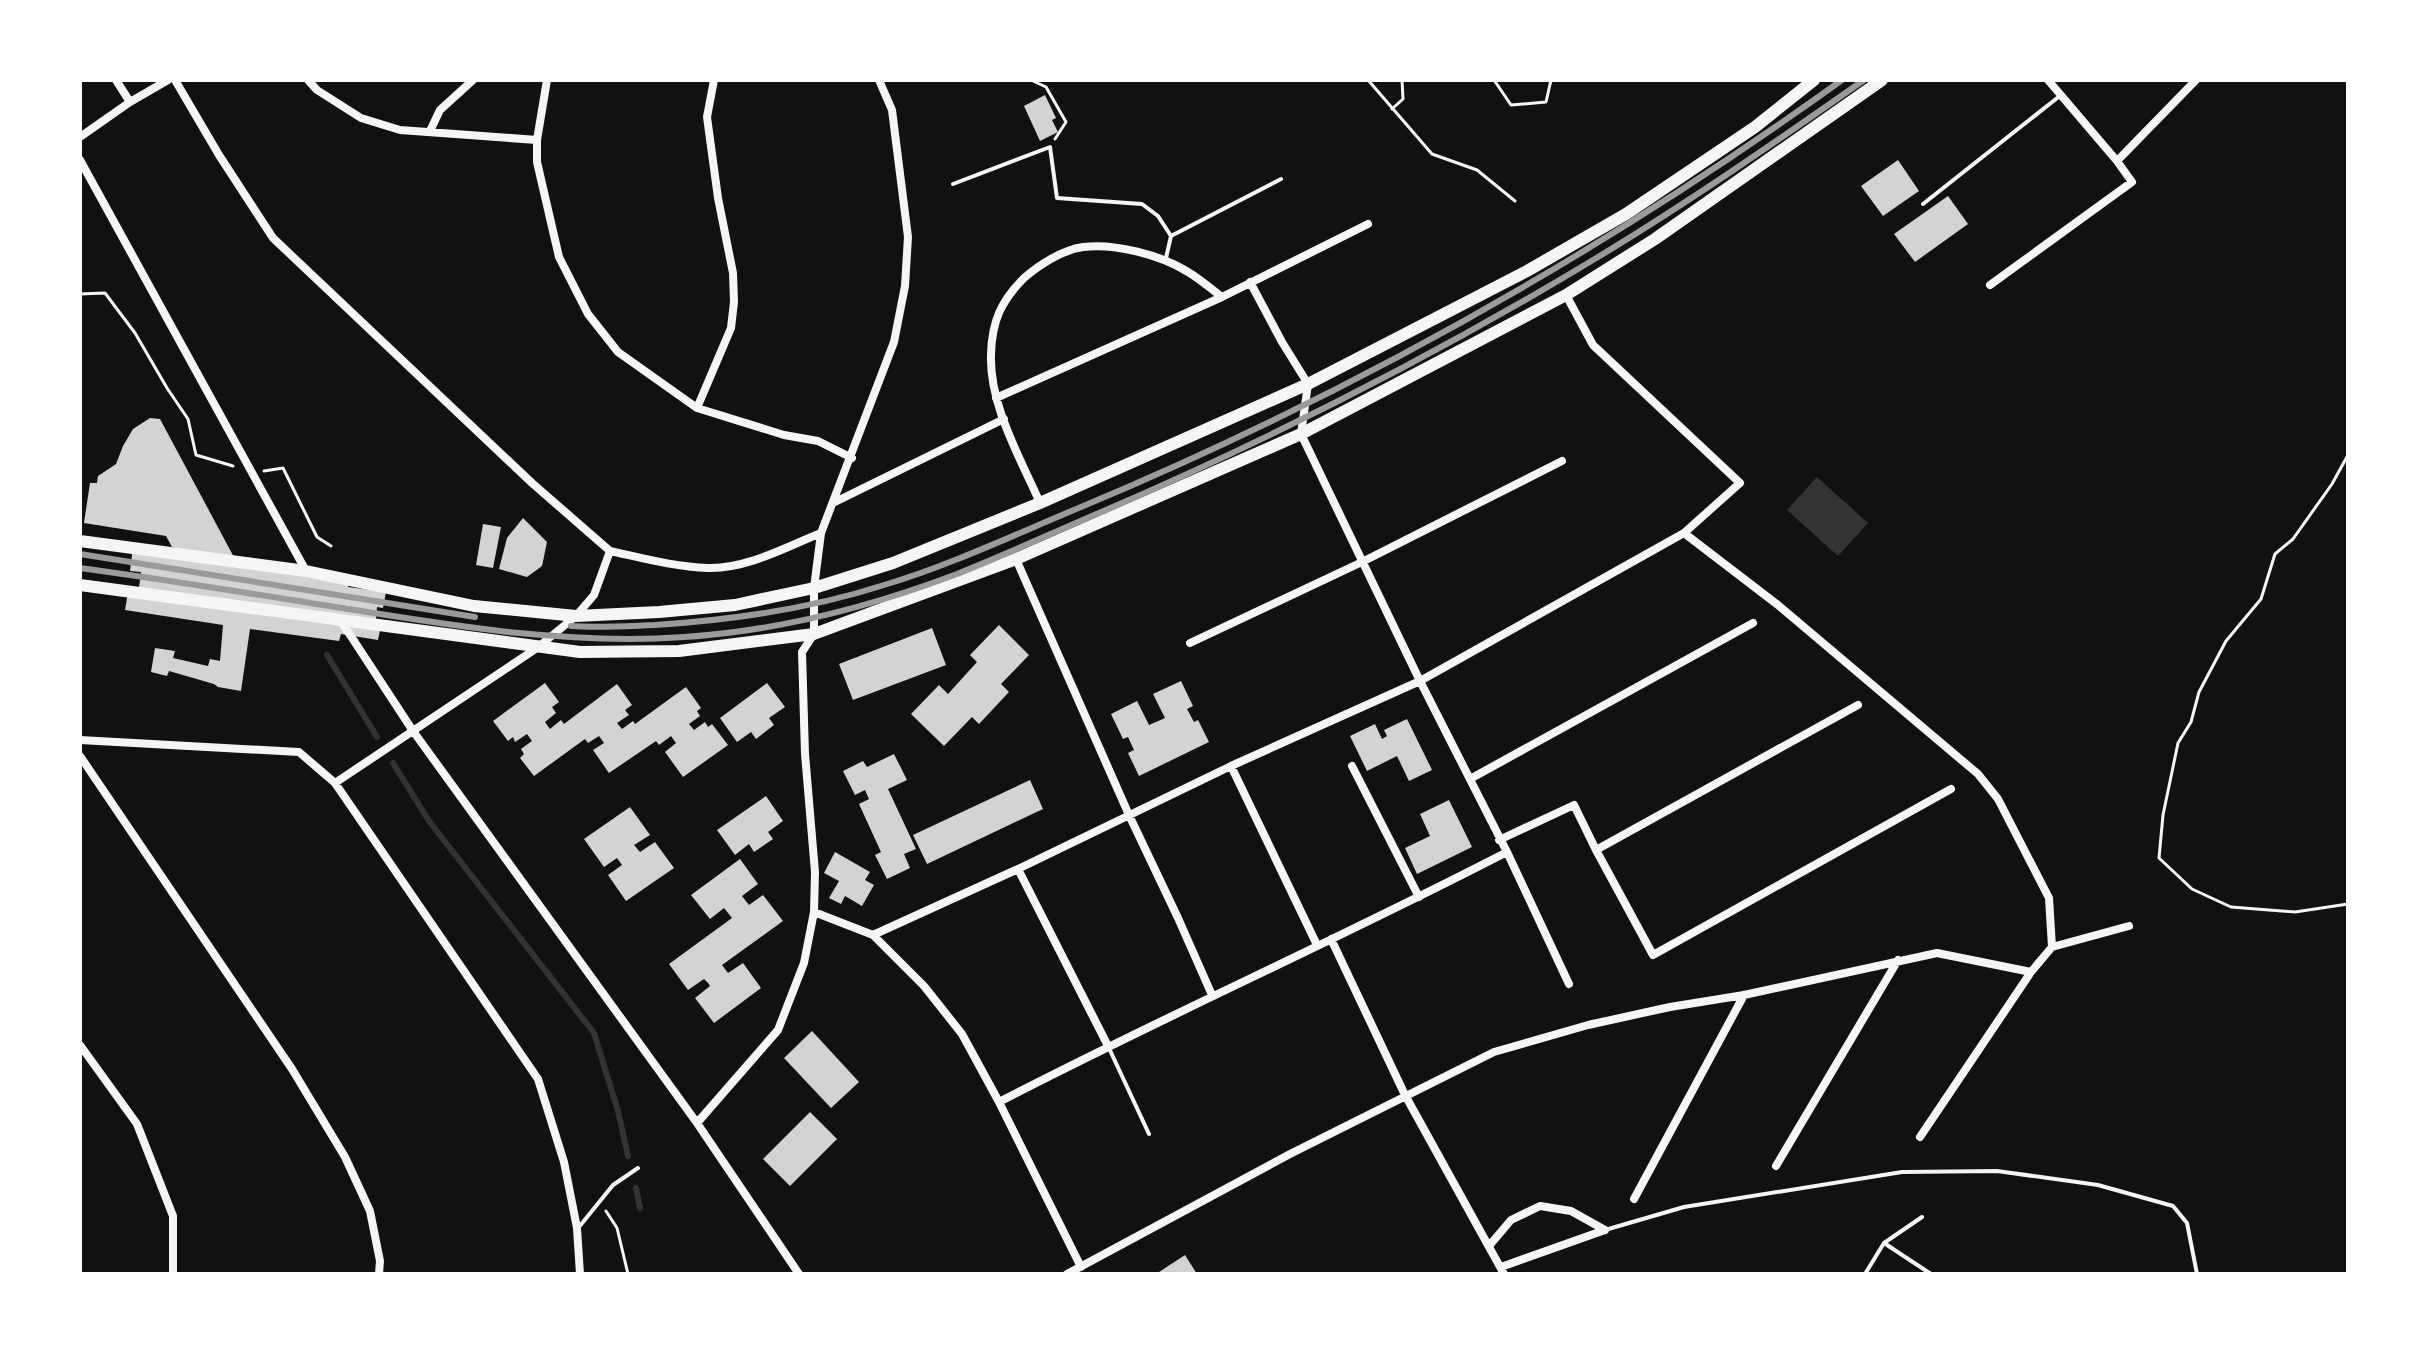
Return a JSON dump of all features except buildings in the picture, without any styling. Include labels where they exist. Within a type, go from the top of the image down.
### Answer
[{"type":"main road","points":[[80,541],[306,571],[474,606],[576,616],[735,605],[814,588],[893,563],[1040,503],[1308,384],[1527,271],[1626,214],[1755,127],[1814,80]]},
{"type":"main road","points":[[80,585],[580,652],[679,651],[814,634],[1016,559],[1301,434],[1566,295],[1655,239],[1882,80]]},
{"type":"street","points":[[116,80],[130,102]]},
{"type":"street","points":[[80,137],[168,80]]},
{"type":"street","points":[[175,80],[273,238],[532,483],[610,551],[676,565],[711,568],[751,561],[821,533]]},
{"type":"street","points":[[308,80],[317,90],[361,118],[400,130],[537,140]]},
{"type":"street","points":[[430,131],[440,110],[473,80]]},
{"type":"street","points":[[547,80],[537,140],[537,162],[559,257],[588,314],[618,352],[697,408],[784,435],[818,441],[852,458]]},
{"type":"street","points":[[697,408],[731,328],[734,302],[733,273],[718,198],[707,117],[714,80]]},
{"type":"street","points":[[697,1123],[778,1030],[804,963],[814,912],[815,872],[805,754],[802,652],[814,634],[814,588],[821,533],[894,342],[905,286],[908,237],[892,110],[879,80]]},
{"type":"street","points":[[1990,285],[2132,182],[2048,80]]},
{"type":"street","points":[[2117,161],[2196,80]]},
{"type":"street","points":[[80,160],[306,571]]},
{"type":"street","points":[[996,398],[1222,297],[1368,224]]},
{"type":"street","points":[[1040,503],[996,398],[990,355],[995,321],[1006,298],[1040,264],[1082,247],[1128,249],[1165,261],[1188,272],[1222,297]]},
{"type":"street","points":[[1250,282],[1308,384],[1301,434],[1569,984]]},
{"type":"street","points":[[873,935],[1231,766],[1420,681],[1684,533],[1740,483],[1593,345],[1566,295]]},
{"type":"street","points":[[835,502],[1004,419]]},
{"type":"street","points":[[1190,643],[1362,562],[1562,461]]},
{"type":"street","points":[[1684,533],[1778,605],[1978,774],[1998,799],[2049,898],[2052,947]]},
{"type":"street","points":[[335,783],[537,648],[576,616],[594,595],[610,551]]},
{"type":"street","points":[[1016,559],[1212,995]]},
{"type":"street","points":[[341,621],[413,731],[697,1123],[799,1274]]},
{"type":"street","points":[[1470,779],[1753,623]]},
{"type":"street","points":[[1596,850],[1858,705]]},
{"type":"street","points":[[80,740],[299,752],[335,783],[538,1079],[564,1162],[577,1228],[580,1274]]},
{"type":"street","points":[[80,756],[292,1069],[345,1157],[370,1211],[380,1261],[379,1274]]},
{"type":"street","points":[[1231,766],[1317,945]]},
{"type":"street","points":[[1352,766],[1419,897]]},
{"type":"street","points":[[1499,840],[1574,805],[1653,955],[1951,789]]},
{"type":"street","points":[[999,1102],[1507,852]]},
{"type":"street","points":[[1018,869],[1108,1046]]},
{"type":"street","points":[[814,912],[873,935],[924,986],[962,1034],[1081,1267]]},
{"type":"street","points":[[1920,1137],[2031,972],[2052,947],[2129,926]]},
{"type":"street","points":[[1331,939],[1405,1095],[1502,1271],[1605,1230]]},
{"type":"street","points":[[1067,1274],[1405,1095],[1494,1052],[1588,1025],[1937,953],[2031,972]]},
{"type":"street","points":[[1776,1166],[1898,960]]},
{"type":"street","points":[[1634,1199],[1744,995]]},
{"type":"street","points":[[80,1045],[137,1124],[173,1216],[173,1274]]},
{"type":"street","points":[[1489,1246],[1511,1220],[1540,1206],[1571,1211],[1605,1230]]},
{"type":"lane","points":[[1923,204],[2061,95]]},
{"type":"lane","points":[[953,184],[1050,147],[1057,198],[1142,204],[1158,216],[1171,236],[1165,261]]},
{"type":"lane","points":[[1171,236],[1281,179]]},
{"type":"lane","points":[[1108,1046],[1149,1134]]},
{"type":"lane","points":[[577,1228],[613,1185],[638,1168]]},
{"type":"lane","points":[[1605,1230],[1684,1207],[1902,1172],[1997,1171],[2098,1185],[2173,1206],[2187,1223],[2197,1274]]},
{"type":"lane","points":[[1865,1274],[1884,1243],[1922,1217]]},
{"type":"lane","points":[[1884,1243],[1931,1274]]},
{"type":"path","points":[[1031,80],[1046,87],[1066,122],[1050,147]]},
{"type":"path","points":[[1368,80],[1432,154],[1477,170],[1515,201]]},
{"type":"path","points":[[1392,109],[1403,99],[1402,80]]},
{"type":"path","points":[[1494,80],[1511,105],[1546,102],[1551,80]]},
{"type":"path","points":[[2348,455],[2332,484],[2293,539],[2275,554],[2261,599],[2226,641],[2199,692],[2191,722],[2178,743],[2163,815],[2159,858],[2192,889],[2231,907],[2295,912],[2348,904]]},
{"type":"path","points":[[600,1201],[617,1228],[628,1274]]},
{"type":"shaded area","points":[[1817,477],[1868,523],[1838,556],[1787,510]]},
{"type":"waterway","points":[[327,655],[377,737]]},
{"type":"waterway","points":[[393,763],[429,821],[594,1033],[628,1156]]},
{"type":"waterway","points":[[636,1188],[640,1208]]},
{"type":"railway","points":[[571,626],[655,625],[713,620],[828,601],[934,568],[1081,507],[1280,417],[1474,315],[1661,203],[1842,80]]},
{"type":"railway","points":[[80,568],[474,628],[600,639],[719,634],[788,623],[857,607],[957,574],[1011,552],[1163,485],[1353,394],[1477,328],[1632,236],[1864,80]]},
{"type":"railway","points":[[80,554],[475,617]]}]
